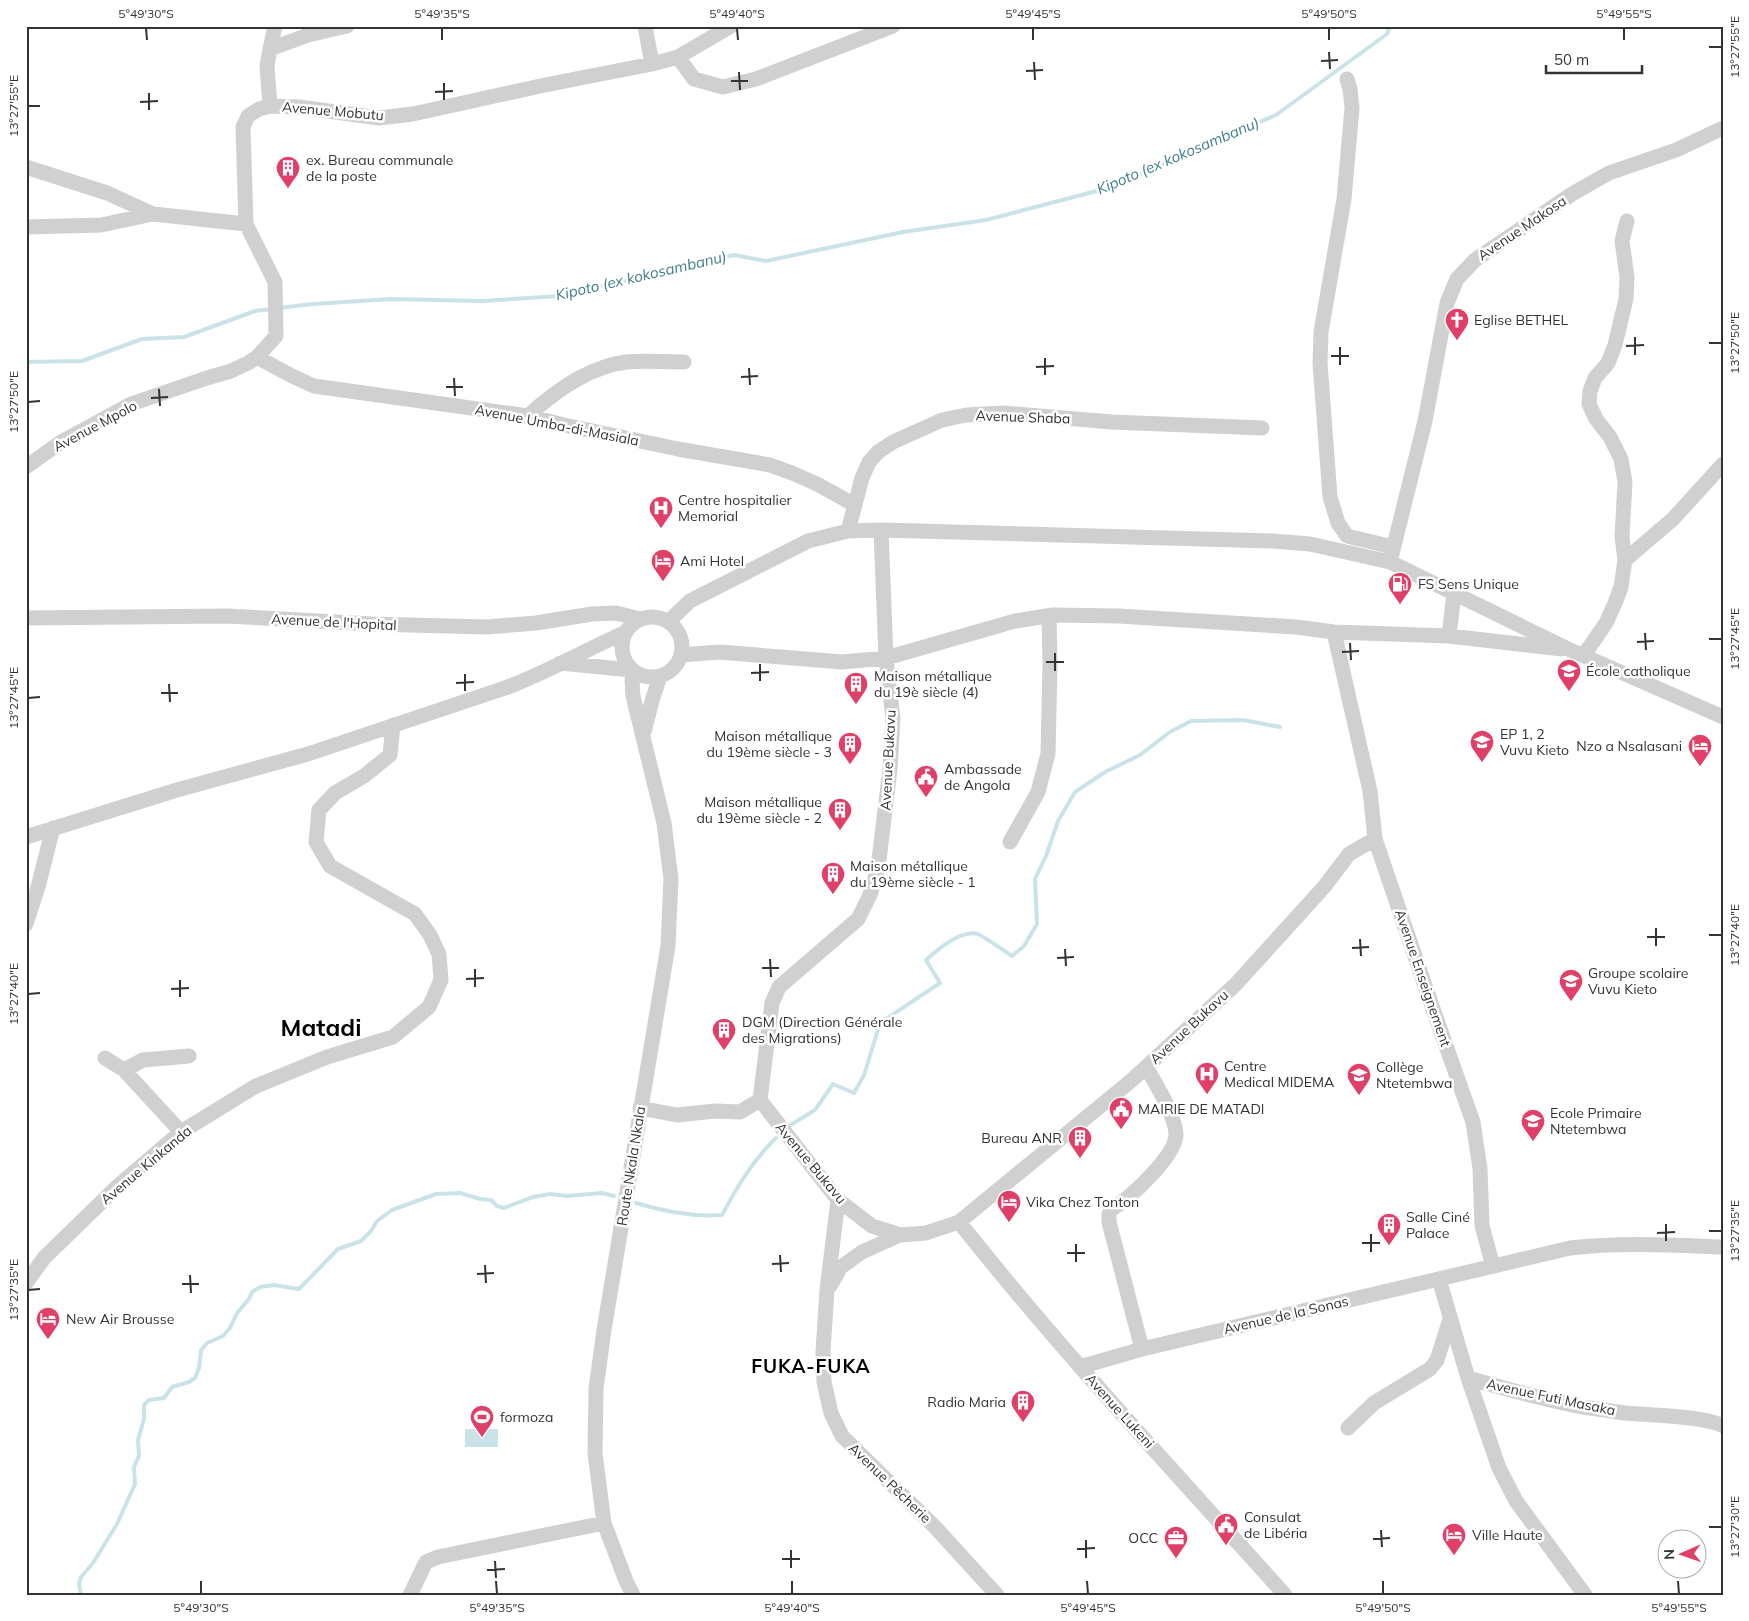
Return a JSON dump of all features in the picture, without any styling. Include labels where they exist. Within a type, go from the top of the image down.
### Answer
[{"type":"street","points":[[270,106],[267,66],[275,26]]},
{"type":"street","points":[[270,49],[308,35],[348,26]]},
{"type":"street","points":[[645,26],[652,64]]},
{"type":"street","name":"Avenue Mobutu","points":[[275,282],[246,224],[243,127],[248,116],[259,109],[270,106],[299,107],[379,118],[413,114],[678,57],[731,26]]},
{"type":"street","points":[[678,57],[694,79],[723,86],[756,79],[893,26]]},
{"type":"street","points":[[1347,79],[1352,108],[1344,199],[1321,332],[1321,386],[1330,497],[1338,523],[1347,536],[1392,555],[1454,594],[1568,649],[1723,717]]},
{"type":"street","name":"Avenue Makosa","points":[[1392,555],[1425,421],[1447,303],[1457,279],[1475,260],[1572,194],[1610,173],[1676,150],[1723,128]]},
{"type":"street","points":[[26,167],[107,193],[152,214]]},
{"type":"street","points":[[26,227],[101,225],[152,214],[246,224]]},
{"type":"street","points":[[1584,655],[1606,623],[1615,603],[1621,587],[1625,560],[1622,537],[1625,482],[1621,458],[1610,437],[1596,419],[1589,404],[1590,391],[1595,378],[1608,363],[1615,345],[1626,299],[1627,277],[1622,241],[1627,220]]},
{"type":"street","name":"Avenue Mpolo","points":[[26,467],[61,442],[131,404],[231,371],[257,358],[276,336],[275,282]]},
{"type":"street","name":"Avenue Umba-di-Masiala","points":[[257,358],[314,386],[528,416],[678,449],[770,466],[817,484],[855,505]]},
{"type":"street","points":[[528,416],[550,396],[566,385],[597,370],[626,362],[684,362]]},
{"type":"street","name":"Avenue Shaba","points":[[848,531],[862,478],[869,462],[878,452],[893,442],[930,424],[966,415],[1003,413],[1122,423],[1262,428]]},
{"type":"street","points":[[1625,560],[1673,518],[1723,464]]},
{"type":"street","points":[[668,622],[690,601],[709,590],[808,542],[848,531],[881,530],[1272,541],[1392,555]]},
{"type":"street","name":"Avenue Bukavu","points":[[881,530],[886,658],[892,718],[890,769],[878,868],[870,895],[858,919],[779,987],[772,1003],[760,1100],[838,1200],[872,1226],[900,1235],[926,1233],[960,1222],[1079,1125],[1146,1067],[1236,984],[1324,887],[1349,854],[1376,839]]},
{"type":"street","points":[[1449,636],[1454,594]]},
{"type":"street","name":"Avenue de l'Hopital","points":[[26,618],[227,616],[487,628],[536,623],[592,614],[616,613],[640,619]]},
{"type":"street","points":[[1010,842],[1038,792],[1048,754],[1050,664],[1048,616]]},
{"type":"street","points":[[681,655],[720,652],[842,662],[886,658],[1015,621],[1048,616],[1119,616],[1296,627],[1334,632],[1449,636],[1568,649]]},
{"type":"street","points":[[560,663],[633,671],[650,678],[660,676],[670,672],[677,664],[681,655],[682,643],[677,631],[668,622],[650,617],[640,619],[632,624],[626,632],[622,641],[622,652],[625,662],[633,671]]},
{"type":"street","points":[[26,836],[177,790],[308,754],[536,676],[626,632]]},
{"type":"street","name":"Avenue Enseignement","points":[[1334,632],[1370,791],[1376,839],[1473,1122],[1480,1170],[1482,1226],[1492,1266]]},
{"type":"street","name":"Route Nkala Nkala","points":[[633,671],[632,688],[636,710],[644,734],[664,823],[671,879],[668,946],[604,1330],[596,1389],[594,1453],[604,1524],[633,1595]]},
{"type":"street","points":[[644,734],[660,676]]},
{"type":"street","name":"Avenue Kinkanda","points":[[26,1283],[44,1258],[118,1186],[181,1132],[256,1086],[327,1057],[393,1037],[429,1007],[441,980],[439,954],[430,936],[415,914],[330,866],[316,842],[320,810],[335,793],[364,776],[390,755],[393,725]]},
{"type":"street","points":[[26,924],[38,887],[53,828]]},
{"type":"street","points":[[124,1070],[143,1060],[189,1056]]},
{"type":"street","points":[[105,1058],[124,1070],[181,1132]]},
{"type":"street","points":[[1142,1348],[1110,1230],[1109,1214],[1112,1208],[1144,1184],[1164,1160],[1175,1140],[1176,1132],[1166,1103],[1146,1067]]},
{"type":"street","points":[[640,1108],[676,1115],[715,1111],[740,1112],[760,1100]]},
{"type":"street","name":"Avenue Pêcherie","points":[[838,1200],[827,1290],[823,1351],[824,1382],[831,1413],[842,1436],[934,1526],[990,1591]]},
{"type":"street","name":"Avenue Lukeni","points":[[960,1222],[994,1266],[1080,1367],[1285,1595]]},
{"type":"street","points":[[827,1290],[841,1266],[862,1252],[900,1235]]},
{"type":"street","name":"Avenue de la Sonas","points":[[1080,1367],[1142,1348],[1570,1248],[1594,1245],[1668,1245],[1723,1248]]},
{"type":"street","points":[[1439,1279],[1468,1378],[1499,1468],[1516,1501],[1585,1595]]},
{"type":"street","points":[[1348,1428],[1374,1403],[1430,1369],[1437,1360],[1450,1319]]},
{"type":"street","name":"Avenue Futi Masaka","points":[[1468,1378],[1516,1392],[1580,1406],[1701,1419],[1717,1422],[1723,1426]]},
{"type":"street","points":[[410,1595],[426,1562],[438,1557],[604,1524]]},
{"type":"water","name":"formoza","points":[[465,1429],[498,1429],[498,1447],[465,1447]]},
{"type":"waterway","name":"Kipoto (ex kokosambanu)","points":[[278,308],[391,299],[482,301],[560,296],[734,255],[766,261],[903,232],[986,220],[1108,188],[1276,115],[1387,34],[1390,26]]},
{"type":"waterway","name":"Kipoto (ex kokosambanu)","points":[[26,362],[82,361],[142,339],[184,337],[255,311],[271,309]]},
{"type":"waterway","points":[[789,1126],[815,1110],[833,1084],[854,1093],[864,1075],[880,1023],[940,983],[926,960],[943,946],[957,937],[971,933],[978,934],[1012,956],[1024,946],[1037,924],[1035,879],[1046,856],[1058,821],[1075,792],[1105,772],[1140,755],[1170,732],[1191,721],[1243,720],[1280,727]]},
{"type":"waterway","points":[[636,1203],[679,1213],[722,1215],[746,1174],[776,1138]]},
{"type":"waterway","points":[[81,1595],[79,1584],[81,1577],[93,1563],[117,1524],[135,1484],[134,1467],[139,1456],[138,1440],[144,1419],[144,1405],[149,1400],[164,1398],[172,1387],[189,1382],[195,1378],[199,1368],[201,1350],[207,1343],[223,1336],[252,1292],[260,1287],[274,1285],[299,1289],[338,1249],[361,1241],[371,1231],[377,1221],[392,1210],[436,1194],[460,1193],[491,1200],[497,1206],[504,1208],[533,1197],[550,1194],[567,1196],[602,1193],[614,1196]]},
{"type":"place","name":"ex. Bureau communale de la poste","points":[[288,189]]},
{"type":"place","name":"Eglise BETHEL","points":[[1457,341]]},
{"type":"place","name":"Centre hospitalier Memorial","points":[[661,529]]},
{"type":"place","name":"Ami Hotel","points":[[663,582]]},
{"type":"place","name":"FS Sens Unique","points":[[1400,605]]},
{"type":"place","name":"École catholique","points":[[1569,692]]},
{"type":"place","name":"Maison métallique du 19è siècle (4)","points":[[856,705]]},
{"type":"place","name":"EP 1, 2 Vuvu Kieto","points":[[1482,763]]},
{"type":"place","name":"Maison métallique du 19ème siècle - 3","points":[[850,765]]},
{"type":"place","name":"Nzo a Nsalasani","points":[[1700,767]]},
{"type":"place","name":"Ambassade de Angola","points":[[926,798]]},
{"type":"place","name":"Maison métallique du 19ème siècle - 2","points":[[840,831]]},
{"type":"place","name":"Maison métallique du 19ème siècle - 1","points":[[833,895]]},
{"type":"place","name":"Groupe scolaire Vuvu Kieto","points":[[1571,1002]]},
{"type":"place","name":"DGM (Direction Générale des Migrations)","points":[[724,1051]]},
{"type":"place","name":"Centre Medical MIDEMA","points":[[1207,1095]]},
{"type":"place","name":"Collège Ntetembwa","points":[[1359,1096]]},
{"type":"place","name":"MAIRIE DE MATADI","points":[[1121,1130]]},
{"type":"place","name":"Ecole Primaire Ntetembwa","points":[[1533,1142]]},
{"type":"place","name":"Bureau ANR","points":[[1080,1159]]},
{"type":"place","name":"Vika Chez Tonton","points":[[1009,1223]]},
{"type":"place","name":"Salle Ciné Palace","points":[[1389,1246]]},
{"type":"place","name":"New Air Brousse","points":[[48,1340]]},
{"type":"place","name":"Radio Maria","points":[[1023,1423]]},
{"type":"place","name":"formoza","points":[[482,1438]]},
{"type":"place","name":"Consulat de Libéria","points":[[1226,1546]]},
{"type":"place","name":"Ville Haute","points":[[1454,1556]]},
{"type":"place","name":"OCC","points":[[1176,1559]]},
{"type":"district","name":"Matadi","points":[[321,1028]]},
{"type":"district","name":"FUKA-FUKA","points":[[811,1366]]}]
